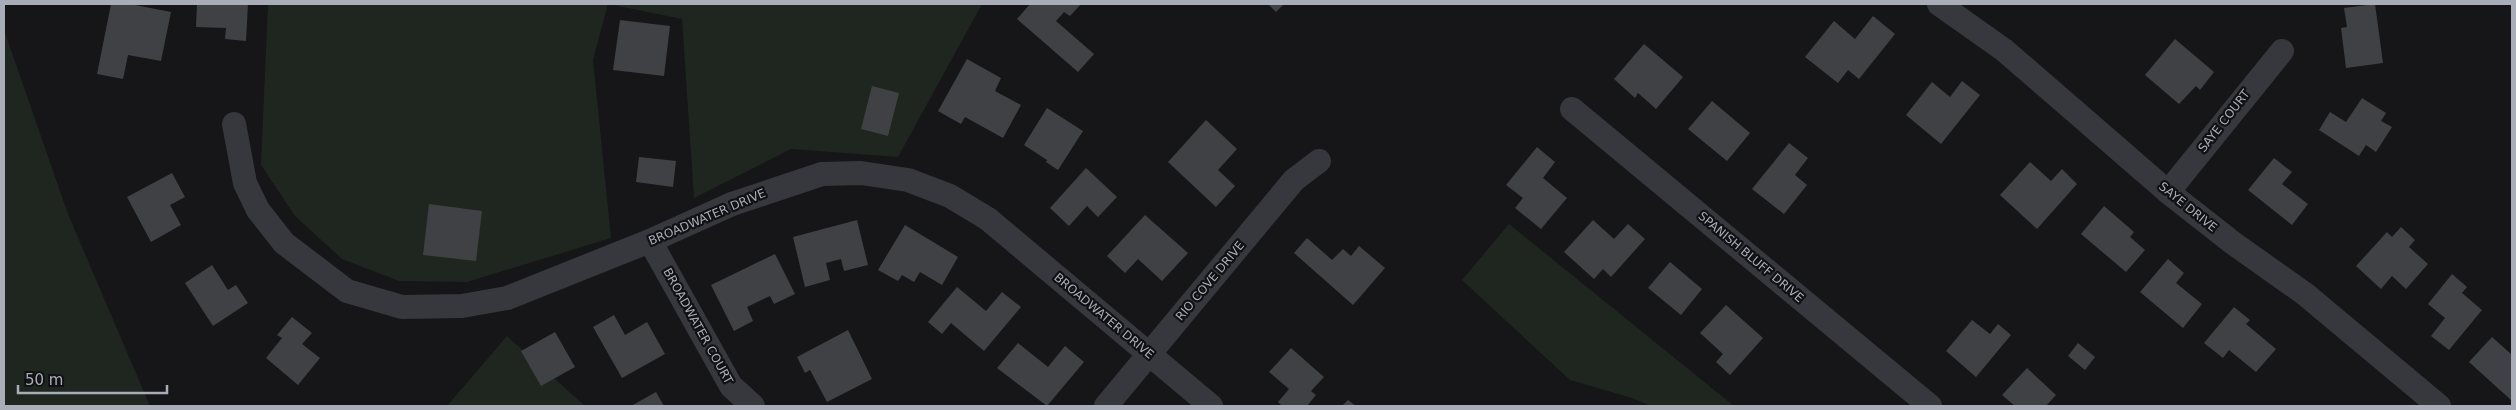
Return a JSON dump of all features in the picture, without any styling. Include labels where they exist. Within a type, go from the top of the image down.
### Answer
[{"type":"street","name":"SAYE DRIVE","points":[[1939,4],[2004,50],[2168,192],[2232,243],[2305,294],[2439,406]]},
{"type":"street","name":"SAYE COURT","points":[[2168,192],[2282,52]]},
{"type":"street","name":"SPANISH BLUFF DRIVE","points":[[1572,109],[1930,406]]},
{"type":"street","name":"BROADWATER DRIVE","points":[[234,124],[245,183],[258,210],[284,243],[347,291],[402,307],[462,306],[507,298],[650,241],[732,204],[822,174],[860,173],[908,180],[950,196],[988,219],[1211,406]]},
{"type":"street","name":"RIO COVE DRIVE","points":[[1106,406],[1294,180],[1319,161]]},
{"type":"street","name":"BROADWATER COURT","points":[[650,241],[730,386],[753,406]]},
{"type":"shaded area","points":[[268,4],[608,4],[593,60],[611,238],[467,282],[399,281],[342,259],[295,216],[261,165]]},
{"type":"shaded area","points":[[608,4],[982,4],[898,157],[791,149],[694,198],[682,19]]},
{"type":"shaded area","points":[[4,30],[68,214],[150,406],[4,406]]},
{"type":"shaded area","points":[[1509,224],[1734,406],[1651,406],[1632,398],[1570,380],[1462,280]]},
{"type":"shaded area","points":[[507,336],[585,406],[447,406]]},
{"type":"building","points":[[111,4],[130,4],[171,12],[161,61],[128,55],[123,79],[97,74]]},
{"type":"building","points":[[197,4],[248,4],[246,41],[225,39],[226,28],[196,27]]},
{"type":"building","points":[[1030,4],[1081,4],[1070,16],[1064,12],[1056,21],[1094,54],[1078,72],[1017,19]]},
{"type":"building","points":[[1268,4],[1284,4],[1276,12]]},
{"type":"building","points":[[2375,4],[2383,63],[2346,68],[2341,28],[2347,27],[2344,8]]},
{"type":"building","points":[[1873,16],[1895,34],[1859,79],[1848,70],[1838,83],[1805,57],[1834,21],[1855,39]]},
{"type":"building","points":[[620,20],[670,26],[664,76],[613,70]]},
{"type":"building","points":[[2175,39],[2214,72],[2200,90],[2196,86],[2179,104],[2145,75]]},
{"type":"building","points":[[1644,44],[1683,77],[1656,109],[1638,93],[1635,98],[1614,79]]},
{"type":"building","points":[[967,59],[1001,78],[995,91],[1021,105],[1003,138],[965,117],[961,124],[938,111]]},
{"type":"building","points":[[1962,81],[1980,95],[1941,144],[1906,115],[1932,82],[1950,97]]},
{"type":"building","points":[[872,86],[899,93],[888,136],[861,129]]},
{"type":"building","points":[[2362,98],[2386,113],[2381,121],[2392,127],[2376,152],[2366,145],[2359,156],[2319,130],[2330,112],[2346,122]]},
{"type":"building","points":[[1712,101],[1750,133],[1727,161],[1688,129]]},
{"type":"building","points":[[1047,108],[1083,131],[1058,170],[1046,162],[1047,160],[1024,145]]},
{"type":"building","points":[[1206,120],[1237,149],[1218,170],[1235,186],[1216,207],[1168,162]]},
{"type":"building","points":[[1789,143],[1808,158],[1795,175],[1807,185],[1784,214],[1752,189]]},
{"type":"building","points":[[1537,147],[1555,162],[1543,178],[1567,198],[1541,229],[1515,208],[1523,198],[1506,185]]},
{"type":"building","points":[[639,157],[676,161],[673,187],[636,182]]},
{"type":"building","points":[[2274,158],[2292,172],[2282,184],[2308,204],[2292,225],[2248,190]]},
{"type":"building","points":[[2030,162],[2051,181],[2062,169],[2077,184],[2037,229],[2000,195]]},
{"type":"building","points":[[1086,168],[1117,197],[1098,217],[1087,206],[1069,226],[1050,208]]},
{"type":"building","points":[[172,173],[185,197],[170,205],[181,225],[151,242],[127,197]]},
{"type":"building","points":[[429,204],[482,211],[476,261],[423,255]]},
{"type":"building","points":[[2104,206],[2134,232],[2130,237],[2145,250],[2126,272],[2081,234]]},
{"type":"building","points":[[1145,215],[1188,253],[1162,281],[1138,259],[1125,273],[1107,256]]},
{"type":"building","points":[[857,220],[868,265],[844,271],[841,259],[826,263],[830,280],[805,287],[793,237]]},
{"type":"building","points":[[1593,220],[1614,239],[1628,224],[1645,239],[1611,277],[1603,269],[1594,279],[1564,252]]},
{"type":"building","points":[[905,225],[958,257],[942,285],[920,272],[914,282],[902,275],[898,281],[878,270]]},
{"type":"building","points":[[2401,227],[2415,240],[2409,247],[2428,264],[2406,289],[2392,276],[2381,289],[2356,266],[2387,232],[2392,237]]},
{"type":"building","points":[[1307,238],[1332,260],[1343,249],[1351,256],[1359,246],[1385,268],[1353,305],[1294,253]]},
{"type":"building","points":[[775,254],[795,294],[774,304],[770,296],[747,307],[753,321],[734,331],[711,285]]},
{"type":"building","points":[[2168,259],[2184,273],[2176,283],[2202,304],[2183,328],[2140,292]]},
{"type":"building","points":[[1670,262],[1702,289],[1681,315],[1648,288]]},
{"type":"building","points":[[212,265],[228,290],[236,285],[248,303],[213,326],[185,283]]},
{"type":"building","points":[[2452,274],[2467,287],[2462,293],[2482,310],[2449,350],[2431,336],[2445,318],[2428,304]]},
{"type":"building","points":[[957,287],[986,311],[1002,292],[1021,307],[984,351],[951,323],[942,334],[928,322]]},
{"type":"building","points":[[1726,305],[1763,338],[1730,375],[1716,362],[1723,354],[1700,333]]},
{"type":"building","points":[[2234,307],[2250,320],[2246,324],[2276,349],[2256,372],[2229,350],[2223,358],[2204,343]]},
{"type":"building","points":[[614,315],[625,335],[647,322],[665,354],[622,378],[593,327]]},
{"type":"building","points":[[292,317],[312,333],[302,344],[320,358],[298,385],[266,358],[282,338],[277,335]]},
{"type":"building","points":[[1972,320],[1990,334],[1998,324],[2011,335],[1976,377],[1946,351]]},
{"type":"building","points":[[848,330],[872,379],[827,402],[810,370],[805,373],[797,357]]},
{"type":"building","points":[[555,332],[575,367],[541,386],[521,351]]},
{"type":"building","points":[[2492,337],[2512,353],[2511,400],[2469,362]]},
{"type":"building","points":[[1018,343],[1048,367],[1065,346],[1084,362],[1047,406],[997,368]]},
{"type":"building","points":[[2078,343],[2095,357],[2085,370],[2068,356]]},
{"type":"building","points":[[1291,348],[1324,377],[1311,391],[1316,395],[1307,406],[1282,406],[1278,402],[1289,389],[1269,372]]},
{"type":"building","points":[[2027,368],[2056,395],[2046,406],[2015,406],[2002,395]]},
{"type":"building","points":[[656,392],[664,406],[631,406]]},
{"type":"building","points":[[1348,400],[1356,406],[1342,406]]}]
